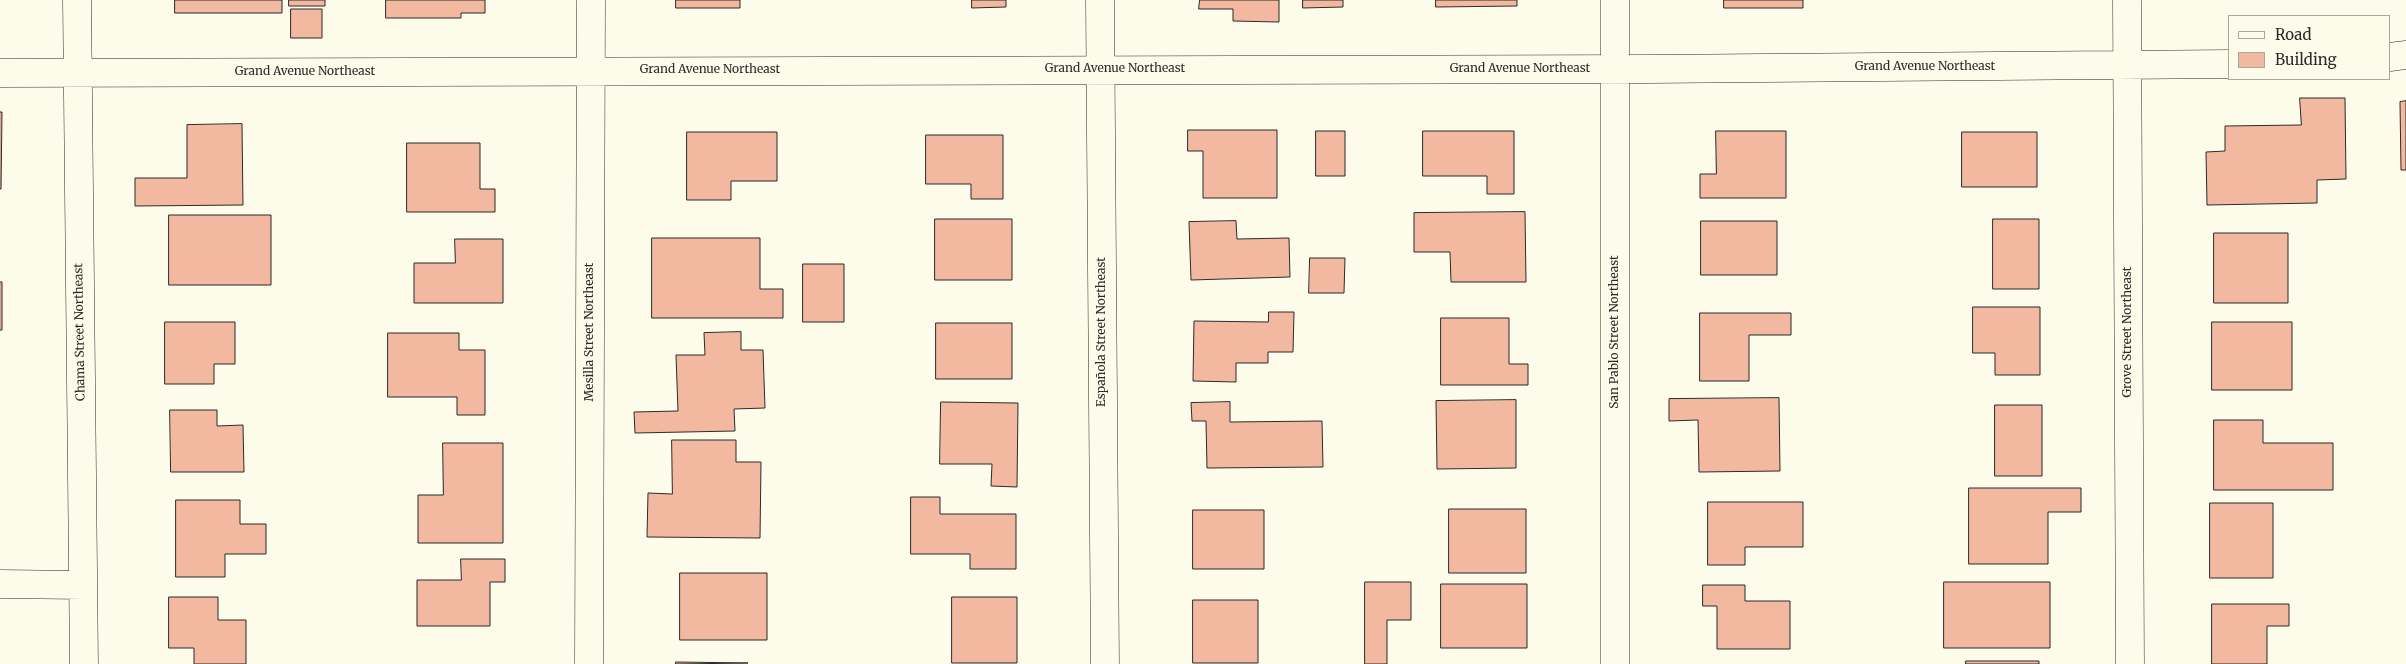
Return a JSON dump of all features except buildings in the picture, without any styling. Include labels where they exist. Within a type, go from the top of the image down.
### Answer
[{"type":"street","name":"Chama Street Northeast","points":[[77,0],[76,73],[84,664]]},
{"type":"street","name":"Mesilla Street Northeast","points":[[589,664],[591,0]]},
{"type":"street","name":"Española Street Northeast","points":[[1100,0],[1105,664]]},
{"type":"street","name":"San Pablo Street Northeast","points":[[1615,0],[1615,664]]},
{"type":"street","name":"Grove Street Northeast","points":[[2127,0],[2130,664]]},
{"type":"street","points":[[2391,57],[2406,55]]},
{"type":"street","name":"Grand Avenue Northeast","points":[[0,73],[1614,69],[2228,64]]},
{"type":"street","points":[[0,584],[83,585]]}]
